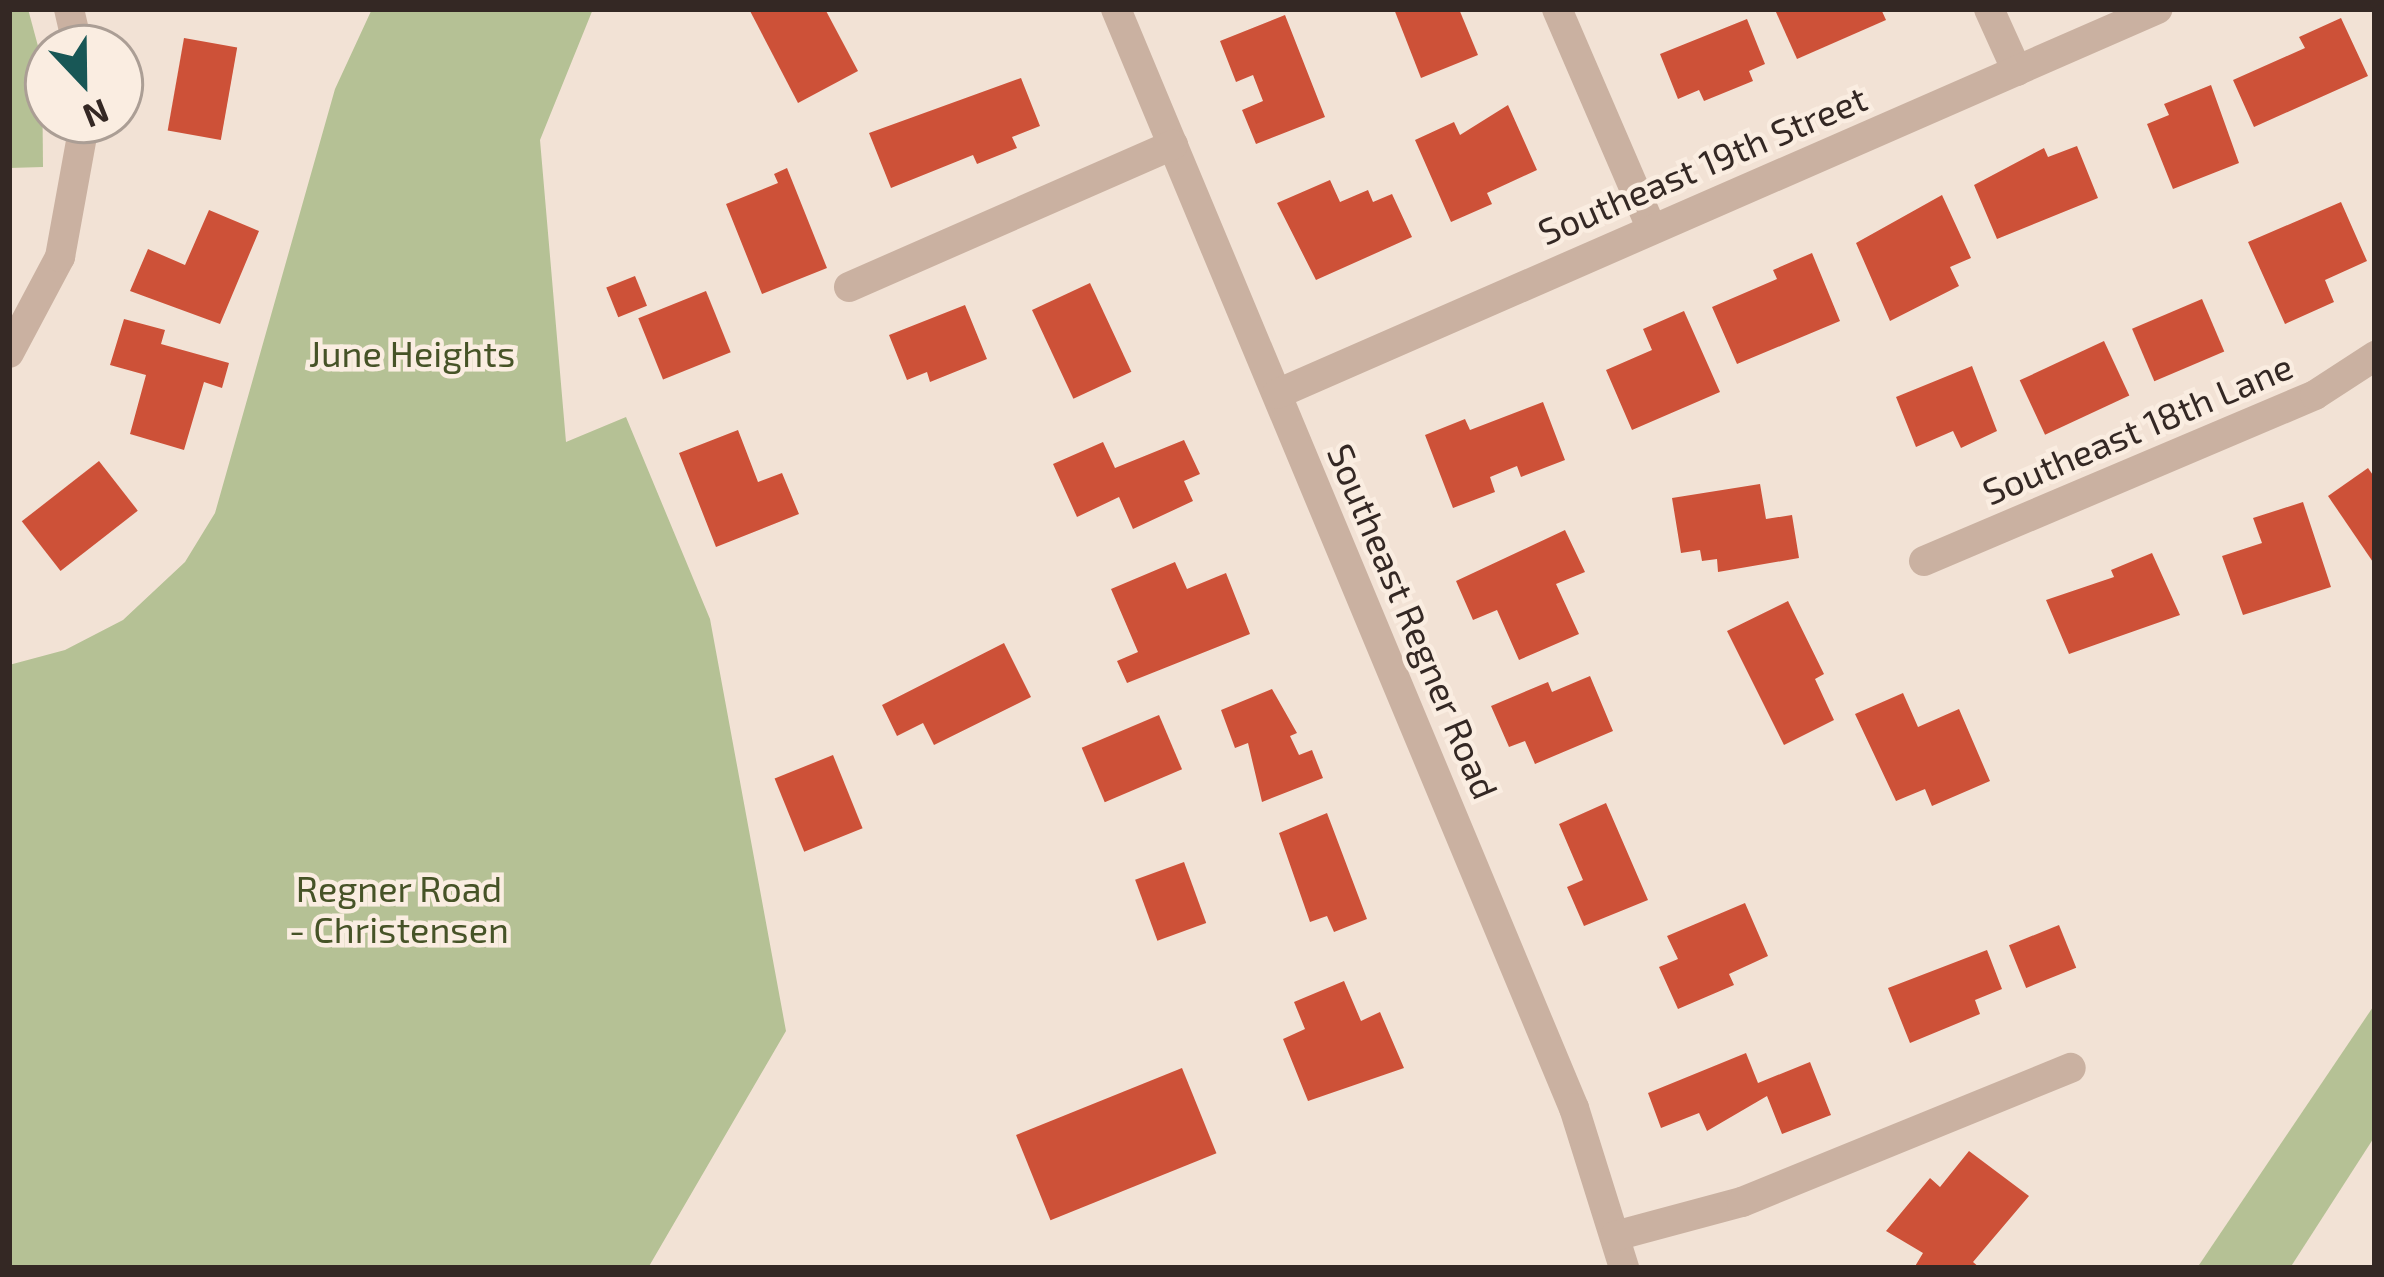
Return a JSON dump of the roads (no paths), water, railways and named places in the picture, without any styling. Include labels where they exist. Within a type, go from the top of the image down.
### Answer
[{"type":"street","name":"Southeast Regner Road","points":[[1116,9],[1574,1108],[1624,1268]]},
{"type":"street","points":[[1557,9],[1651,227]]},
{"type":"street","points":[[1989,9],[2017,71]]},
{"type":"street","name":"Southeast 19th Street","points":[[1277,394],[2158,9]]},
{"type":"street","points":[[9,353],[60,257],[81,144]]},
{"type":"street","points":[[849,287],[1173,146]]},
{"type":"street","name":"Southeast 18th Lane","points":[[1924,561],[2315,395],[2375,356]]},
{"type":"street","points":[[1616,1236],[1742,1202],[2071,1068]]},
{"type":"park label","name":"June Heights","points":[[412,353]]},
{"type":"park label","name":"Regner Road - Christensen","points":[[399,908]]}]
